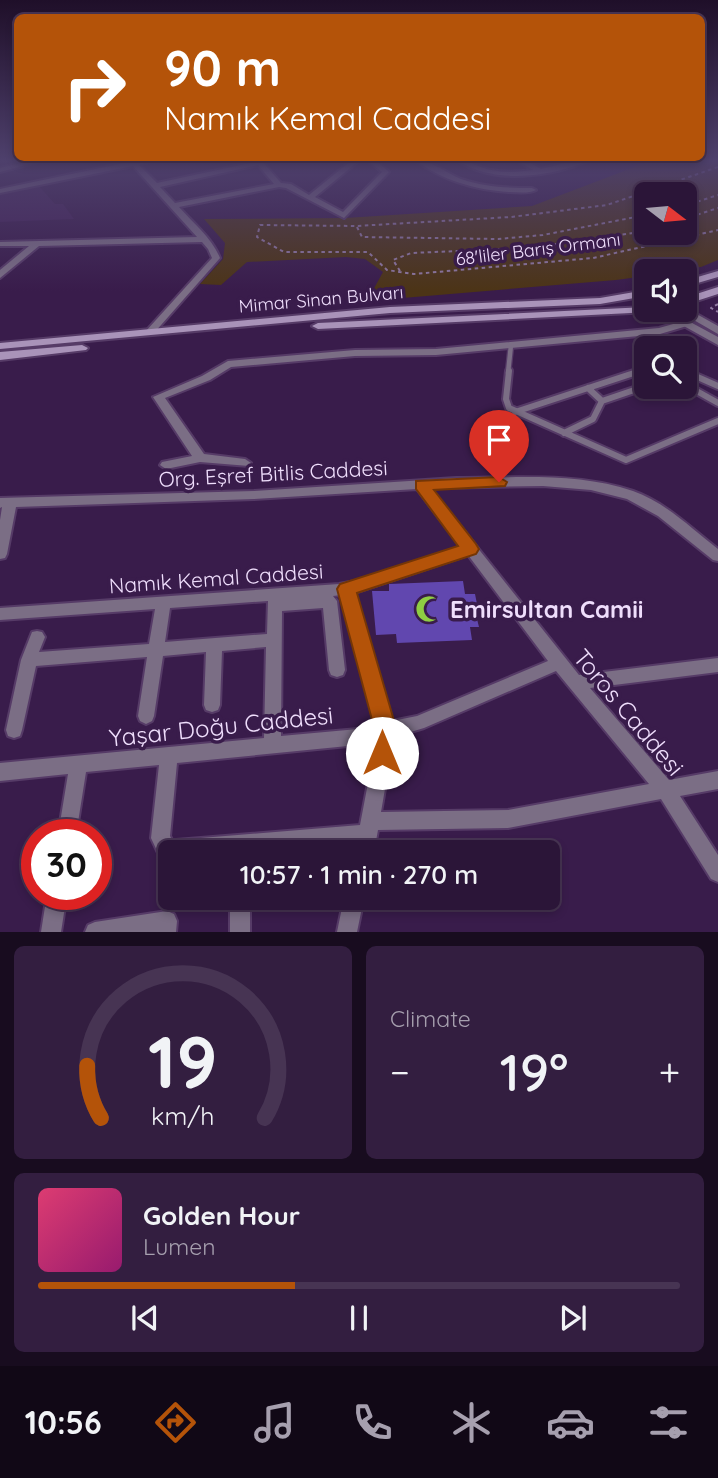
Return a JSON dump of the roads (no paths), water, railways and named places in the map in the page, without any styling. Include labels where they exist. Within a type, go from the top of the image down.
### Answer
[{"type":"main road","points":[[697,280],[718,274]]},
{"type":"main road","points":[[697,298],[718,290]]},
{"type":"main road","name":"Mimar Sinan Bulvarı","points":[[0,346],[390,310],[600,301],[634,295]]},
{"type":"main road","name":"Mimar Sinan Bulvarı","points":[[0,356],[234,332],[396,320],[634,310]]},
{"type":"street","points":[[151,331],[216,258],[205,239],[172,203]]},
{"type":"street","points":[[174,206],[187,203]]},
{"type":"street","points":[[322,203],[344,216],[356,203]]},
{"type":"street","points":[[0,244],[205,239]]},
{"type":"street","points":[[0,275],[37,243]]},
{"type":"street","points":[[697,318],[718,331]]},
{"type":"street","points":[[681,322],[718,342]]},
{"type":"street","points":[[200,458],[159,397],[206,378],[228,364],[355,353],[436,352],[660,331],[684,324]]},
{"type":"street","points":[[166,465],[200,458],[245,463]]},
{"type":"street","name":"Org. Eşref Bitlis Caddesi","points":[[5,503],[543,482],[590,486],[631,495],[663,513],[718,556]]},
{"type":"street","name":"Toros Caddesi","points":[[421,485],[558,663],[664,788],[718,872]]},
{"type":"street","points":[[1,545],[5,503]]},
{"type":"street","name":"Namık Kemal Caddesi","points":[[0,614],[163,602],[275,600],[346,589],[470,549]]},
{"type":"street","points":[[346,589],[386,731],[369,836]]},
{"type":"street","points":[[272,746],[275,600],[330,601],[337,670]]},
{"type":"street","points":[[146,716],[163,602]]},
{"type":"street","points":[[335,636],[360,635]]},
{"type":"street","points":[[14,730],[29,660],[37,638]]},
{"type":"street","points":[[29,660],[274,640]]},
{"type":"street","points":[[212,705],[214,645]]},
{"type":"street","name":"Yaşar Doğu Caddesi","points":[[0,772],[358,737],[418,723],[558,663]]},
{"type":"street","points":[[576,683],[718,665]]},
{"type":"street","points":[[161,840],[169,756]]},
{"type":"street","points":[[70,819],[78,765]]},
{"type":"street","points":[[326,840],[508,819],[718,780]]},
{"type":"street","points":[[51,932],[54,910]]},
{"type":"street","points":[[240,910],[240,932]]},
{"type":"street","points":[[347,932],[352,910]]},
{"type":"street","points":[[95,932],[167,921],[166,932]]},
{"type":"lane","points":[[511,345],[506,399],[515,412],[626,460],[718,421]]},
{"type":"lane","points":[[515,412],[634,373]]},
{"type":"lane","points":[[697,377],[718,386]]},
{"type":"lane","points":[[588,388],[602,401]]},
{"type":"lane","points":[[564,433],[593,419],[602,401],[634,390]]},
{"type":"lane","points":[[697,391],[718,403]]},
{"type":"place","name":"Emirsultan Camii","points":[[429,609]]}]
